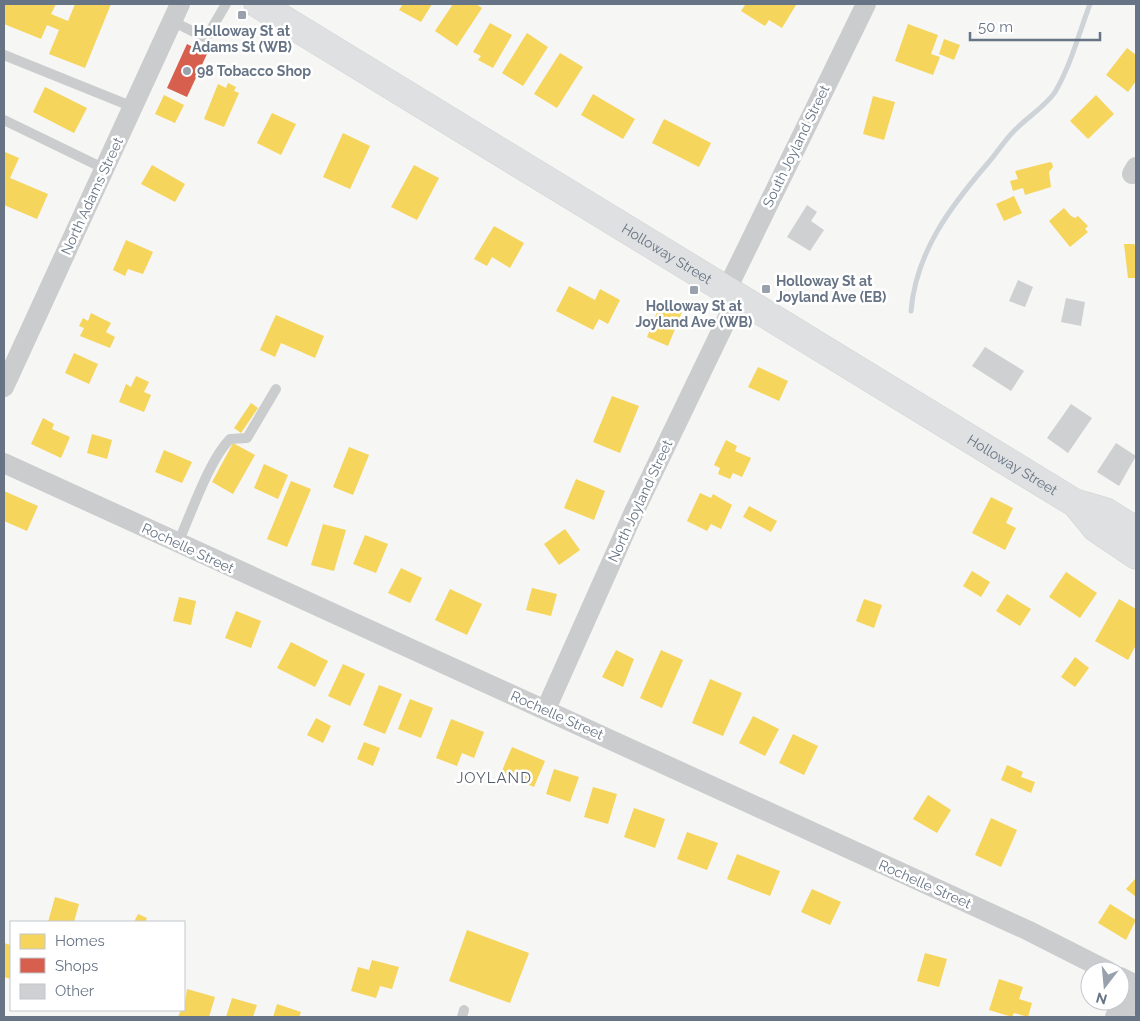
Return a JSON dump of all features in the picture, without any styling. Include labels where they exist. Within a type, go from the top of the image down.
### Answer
[{"type":"highway","name":"Holloway Street","points":[[258,4],[1075,503],[1106,512],[1136,530]]},
{"type":"highway","name":"Holloway Street","points":[[1075,503],[1096,528],[1136,556]]},
{"type":"street","name":"South Joyland Street","points":[[732,292],[866,4]]},
{"type":"street","name":"North Adams Street","points":[[4,387],[176,12]]},
{"type":"street","name":"North Joyland Street","points":[[546,710],[732,292]]},
{"type":"street","name":"Rochelle Street","points":[[4,463],[1027,930],[1088,961]]},
{"type":"street","points":[[1117,1017],[1136,996]]},
{"type":"lane","points":[[176,12],[206,38],[226,4]]},
{"type":"lane","points":[[4,54],[134,107]]},
{"type":"lane","points":[[4,120],[105,169]]},
{"type":"lane","points":[[178,543],[214,463],[225,445],[230,439],[248,438],[276,390]]},
{"type":"building: Homes","points":[[4,4],[56,4],[51,14],[68,21],[75,4],[111,4],[85,68],[49,54],[59,30],[47,25],[41,39],[4,24]]},
{"type":"building: Homes","points":[[403,4],[432,4],[421,22],[399,10]]},
{"type":"building: Homes","points":[[453,4],[476,4],[482,8],[457,46],[435,31]]},
{"type":"building: Homes","points":[[742,4],[796,5],[782,28],[769,20],[765,26],[741,11],[745,5]]},
{"type":"building: Homes","points":[[490,23],[512,35],[493,68],[478,60],[481,56],[473,52]]},
{"type":"building: Homes","points":[[908,24],[938,35],[931,54],[940,57],[933,75],[895,61]]},
{"type":"building: Homes","points":[[527,33],[548,47],[523,86],[502,73]]},
{"type":"building: Homes","points":[[944,39],[960,45],[954,60],[939,54]]},
{"type":"building: Homes","points":[[1127,48],[1136,55],[1136,81],[1128,92],[1106,75]]},
{"type":"building: Homes","points":[[560,53],[583,67],[557,108],[534,94]]},
{"type":"building: Homes","points":[[228,83],[236,87],[234,91],[239,93],[224,127],[204,119],[218,84],[226,88]]},
{"type":"building: Homes","points":[[45,87],[87,108],[74,133],[33,112]]},
{"type":"building: Homes","points":[[593,94],[635,119],[623,139],[581,115]]},
{"type":"building: Homes","points":[[164,95],[184,105],[175,123],[155,114]]},
{"type":"building: Homes","points":[[1096,95],[1114,114],[1088,139],[1070,121]]},
{"type":"building: Homes","points":[[873,96],[895,102],[884,140],[863,134]]},
{"type":"building: Homes","points":[[272,113],[296,124],[281,155],[257,143]]},
{"type":"building: Homes","points":[[664,119],[711,143],[699,167],[652,143]]},
{"type":"building: Homes","points":[[343,133],[370,146],[350,189],[323,177]]},
{"type":"building: Homes","points":[[5,152],[19,158],[10,178],[48,194],[37,219],[4,205]]},
{"type":"building: Homes","points":[[1050,162],[1053,167],[1049,172],[1051,187],[1025,195],[1023,188],[1013,191],[1010,181],[1018,179],[1015,171]]},
{"type":"building: Homes","points":[[152,165],[185,184],[175,202],[141,184]]},
{"type":"building: Homes","points":[[414,165],[439,178],[417,220],[391,207]]},
{"type":"building: Homes","points":[[1014,196],[1022,213],[1004,221],[996,204]]},
{"type":"building: Homes","points":[[1064,208],[1071,216],[1075,218],[1078,216],[1088,226],[1085,229],[1088,232],[1070,247],[1049,221]]},
{"type":"building: Homes","points":[[494,226],[524,243],[510,268],[492,257],[487,266],[474,259]]},
{"type":"building: Homes","points":[[126,240],[153,252],[143,274],[128,269],[125,276],[113,270]]},
{"type":"building: Homes","points":[[1124,244],[1134,244],[1136,247],[1136,278],[1128,278]]},
{"type":"building: Homes","points":[[569,286],[595,300],[600,289],[620,300],[608,324],[599,319],[593,330],[556,311]]},
{"type":"building: Homes","points":[[660,304],[682,312],[668,346],[647,337]]},
{"type":"building: Homes","points":[[91,313],[111,323],[106,332],[115,337],[110,348],[80,336],[84,328],[79,326],[83,318],[88,321]]},
{"type":"building: Homes","points":[[276,315],[324,336],[315,358],[281,343],[275,357],[260,350]]},
{"type":"building: Homes","points":[[74,353],[98,364],[89,384],[65,373]]},
{"type":"building: Homes","points":[[758,367],[788,381],[779,401],[748,387]]},
{"type":"building: Homes","points":[[136,376],[149,382],[144,392],[151,395],[144,412],[119,402],[126,384],[131,387]]},
{"type":"building: Homes","points":[[612,396],[639,406],[620,453],[593,442]]},
{"type":"building: Homes","points":[[251,403],[258,408],[241,433],[234,428]]},
{"type":"building: Homes","points":[[43,418],[54,424],[52,429],[70,437],[61,458],[31,444]]},
{"type":"building: Homes","points":[[92,434],[112,440],[107,459],[87,453]]},
{"type":"building: Homes","points":[[726,440],[737,446],[735,451],[751,458],[742,477],[733,473],[730,479],[718,474],[720,468],[714,465]]},
{"type":"building: Homes","points":[[233,443],[255,455],[233,494],[212,482]]},
{"type":"building: Homes","points":[[349,447],[369,455],[353,495],[333,487]]},
{"type":"building: Homes","points":[[164,450],[192,462],[182,483],[155,472]]},
{"type":"building: Homes","points":[[264,464],[288,475],[278,499],[254,488]]},
{"type":"building: Homes","points":[[576,479],[605,491],[594,520],[564,508]]},
{"type":"building: Homes","points":[[291,481],[311,489],[287,547],[267,539]]},
{"type":"building: Homes","points":[[4,491],[38,506],[27,531],[4,521]]},
{"type":"building: Homes","points":[[700,493],[711,498],[713,494],[732,505],[721,529],[711,524],[707,531],[687,521]]},
{"type":"building: Homes","points":[[991,497],[1013,508],[1006,523],[1016,528],[1005,550],[972,533]]},
{"type":"building: Homes","points":[[749,506],[777,521],[771,532],[743,517]]},
{"type":"building: Homes","points":[[323,524],[346,530],[334,571],[311,565]]},
{"type":"building: Homes","points":[[565,529],[580,550],[559,565],[544,544]]},
{"type":"building: Homes","points":[[365,535],[388,544],[376,573],[353,564]]},
{"type":"building: Homes","points":[[401,568],[422,578],[410,603],[388,593]]},
{"type":"building: Homes","points":[[972,571],[990,582],[981,597],[963,586]]},
{"type":"building: Homes","points":[[1066,572],[1097,593],[1080,618],[1049,597]]},
{"type":"building: Homes","points":[[532,588],[557,594],[551,616],[526,610]]},
{"type":"building: Homes","points":[[450,589],[482,604],[467,635],[435,620]]},
{"type":"building: Homes","points":[[1007,594],[1031,609],[1020,626],[996,611]]},
{"type":"building: Homes","points":[[179,597],[196,601],[191,625],[173,621]]},
{"type":"building: Homes","points":[[864,599],[882,605],[874,628],[856,621]]},
{"type":"building: Homes","points":[[1119,599],[1136,609],[1136,645],[1128,660],[1095,641]]},
{"type":"building: Homes","points":[[236,611],[261,621],[251,648],[225,638]]},
{"type":"building: Homes","points":[[291,642],[328,661],[315,687],[277,668]]},
{"type":"building: Homes","points":[[616,650],[634,659],[623,687],[602,677]]},
{"type":"building: Homes","points":[[661,650],[683,660],[662,708],[640,698]]},
{"type":"building: Homes","points":[[1075,657],[1089,668],[1075,687],[1061,677]]},
{"type":"building: Homes","points":[[343,664],[365,674],[350,706],[328,696]]},
{"type":"building: Homes","points":[[710,679],[742,693],[723,736],[692,723]]},
{"type":"building: Homes","points":[[379,685],[402,694],[385,734],[363,725]]},
{"type":"building: Homes","points":[[410,699],[433,708],[421,738],[398,729]]},
{"type":"building: Homes","points":[[753,716],[779,729],[765,756],[739,743]]},
{"type":"building: Homes","points":[[316,718],[331,726],[323,743],[307,735]]},
{"type":"building: Homes","points":[[451,719],[484,732],[474,758],[462,753],[457,766],[436,758]]},
{"type":"building: Homes","points":[[793,734],[818,746],[804,775],[779,763]]},
{"type":"building: Homes","points":[[364,742],[380,748],[373,766],[357,759]]},
{"type":"building: Homes","points":[[512,747],[545,761],[534,787],[501,773]]},
{"type":"building: Homes","points":[[1007,765],[1023,772],[1021,777],[1035,782],[1031,793],[1001,780]]},
{"type":"building: Homes","points":[[554,769],[579,777],[570,802],[546,794]]},
{"type":"building: Homes","points":[[593,787],[617,794],[608,824],[584,817]]},
{"type":"building: Homes","points":[[928,795],[951,810],[937,833],[913,819]]},
{"type":"building: Homes","points":[[634,808],[665,819],[655,848],[624,837]]},
{"type":"building: Homes","points":[[991,818],[1017,830],[1001,867],[975,855]]},
{"type":"building: Homes","points":[[687,832],[718,843],[707,870],[677,859]]},
{"type":"building: Homes","points":[[737,854],[780,871],[770,896],[727,879]]},
{"type":"building: Homes","points":[[1136,878],[1136,897],[1126,889]]},
{"type":"building: Homes","points":[[812,889],[841,902],[830,925],[801,912]]},
{"type":"building: Homes","points":[[55,897],[79,904],[74,921],[48,921]]},
{"type":"building: Homes","points":[[1110,904],[1136,920],[1126,940],[1098,923]]},
{"type":"building: Homes","points":[[138,914],[147,918],[146,921],[134,921]]},
{"type":"building: Homes","points":[[467,930],[529,953],[510,1003],[449,981]]},
{"type":"building: Homes","points":[[4,943],[10,945],[10,979],[4,977]]},
{"type":"building: Homes","points":[[925,953],[947,959],[939,987],[917,981]]},
{"type":"building: Homes","points":[[372,960],[399,967],[392,989],[380,986],[376,998],[351,991],[358,967],[369,970]]},
{"type":"building: Homes","points":[[999,979],[1023,987],[1019,999],[1032,1003],[1028,1017],[1014,1013],[1012,1017],[989,1010]]},
{"type":"building: Homes","points":[[187,989],[215,997],[209,1017],[178,1017],[181,1011],[185,1011]]},
{"type":"building: Homes","points":[[232,998],[257,1005],[253,1017],[226,1017]]},
{"type":"building: Homes","points":[[277,1004],[301,1012],[299,1017],[273,1017]]},
{"type":"building: Shops","name":"98 Tobacco Shop","points":[[187,44],[207,54],[187,97],[167,88]]},
{"type":"building: Other","points":[[807,205],[817,212],[811,221],[824,230],[810,251],[787,237]]},
{"type":"building: Other","points":[[1018,280],[1033,287],[1025,307],[1009,301]]},
{"type":"building: Other","points":[[1066,298],[1085,302],[1081,326],[1061,322]]},
{"type":"building: Other","points":[[985,347],[1024,371],[1011,391],[972,366]]},
{"type":"building: Other","points":[[1071,404],[1092,418],[1068,453],[1047,438]]},
{"type":"building: Other","points":[[1116,443],[1136,456],[1119,486],[1097,472]]},
{"type":"waterway","points":[[911,311],[920,269],[937,231],[961,196],[1007,139],[1047,102],[1055,92],[1070,60],[1090,4]]},
{"type":"place","name":"Holloway St at Adams St (WB)","points":[[242,15]]},
{"type":"place","name":"98 Tobacco Shop","points":[[187,71]]},
{"type":"place","name":"Holloway St at Joyland Ave (EB)","points":[[766,289]]},
{"type":"place","name":"Holloway St at Joyland Ave (WB)","points":[[694,290]]},
{"type":"district","name":"JOYLAND","points":[[494,778]]}]
